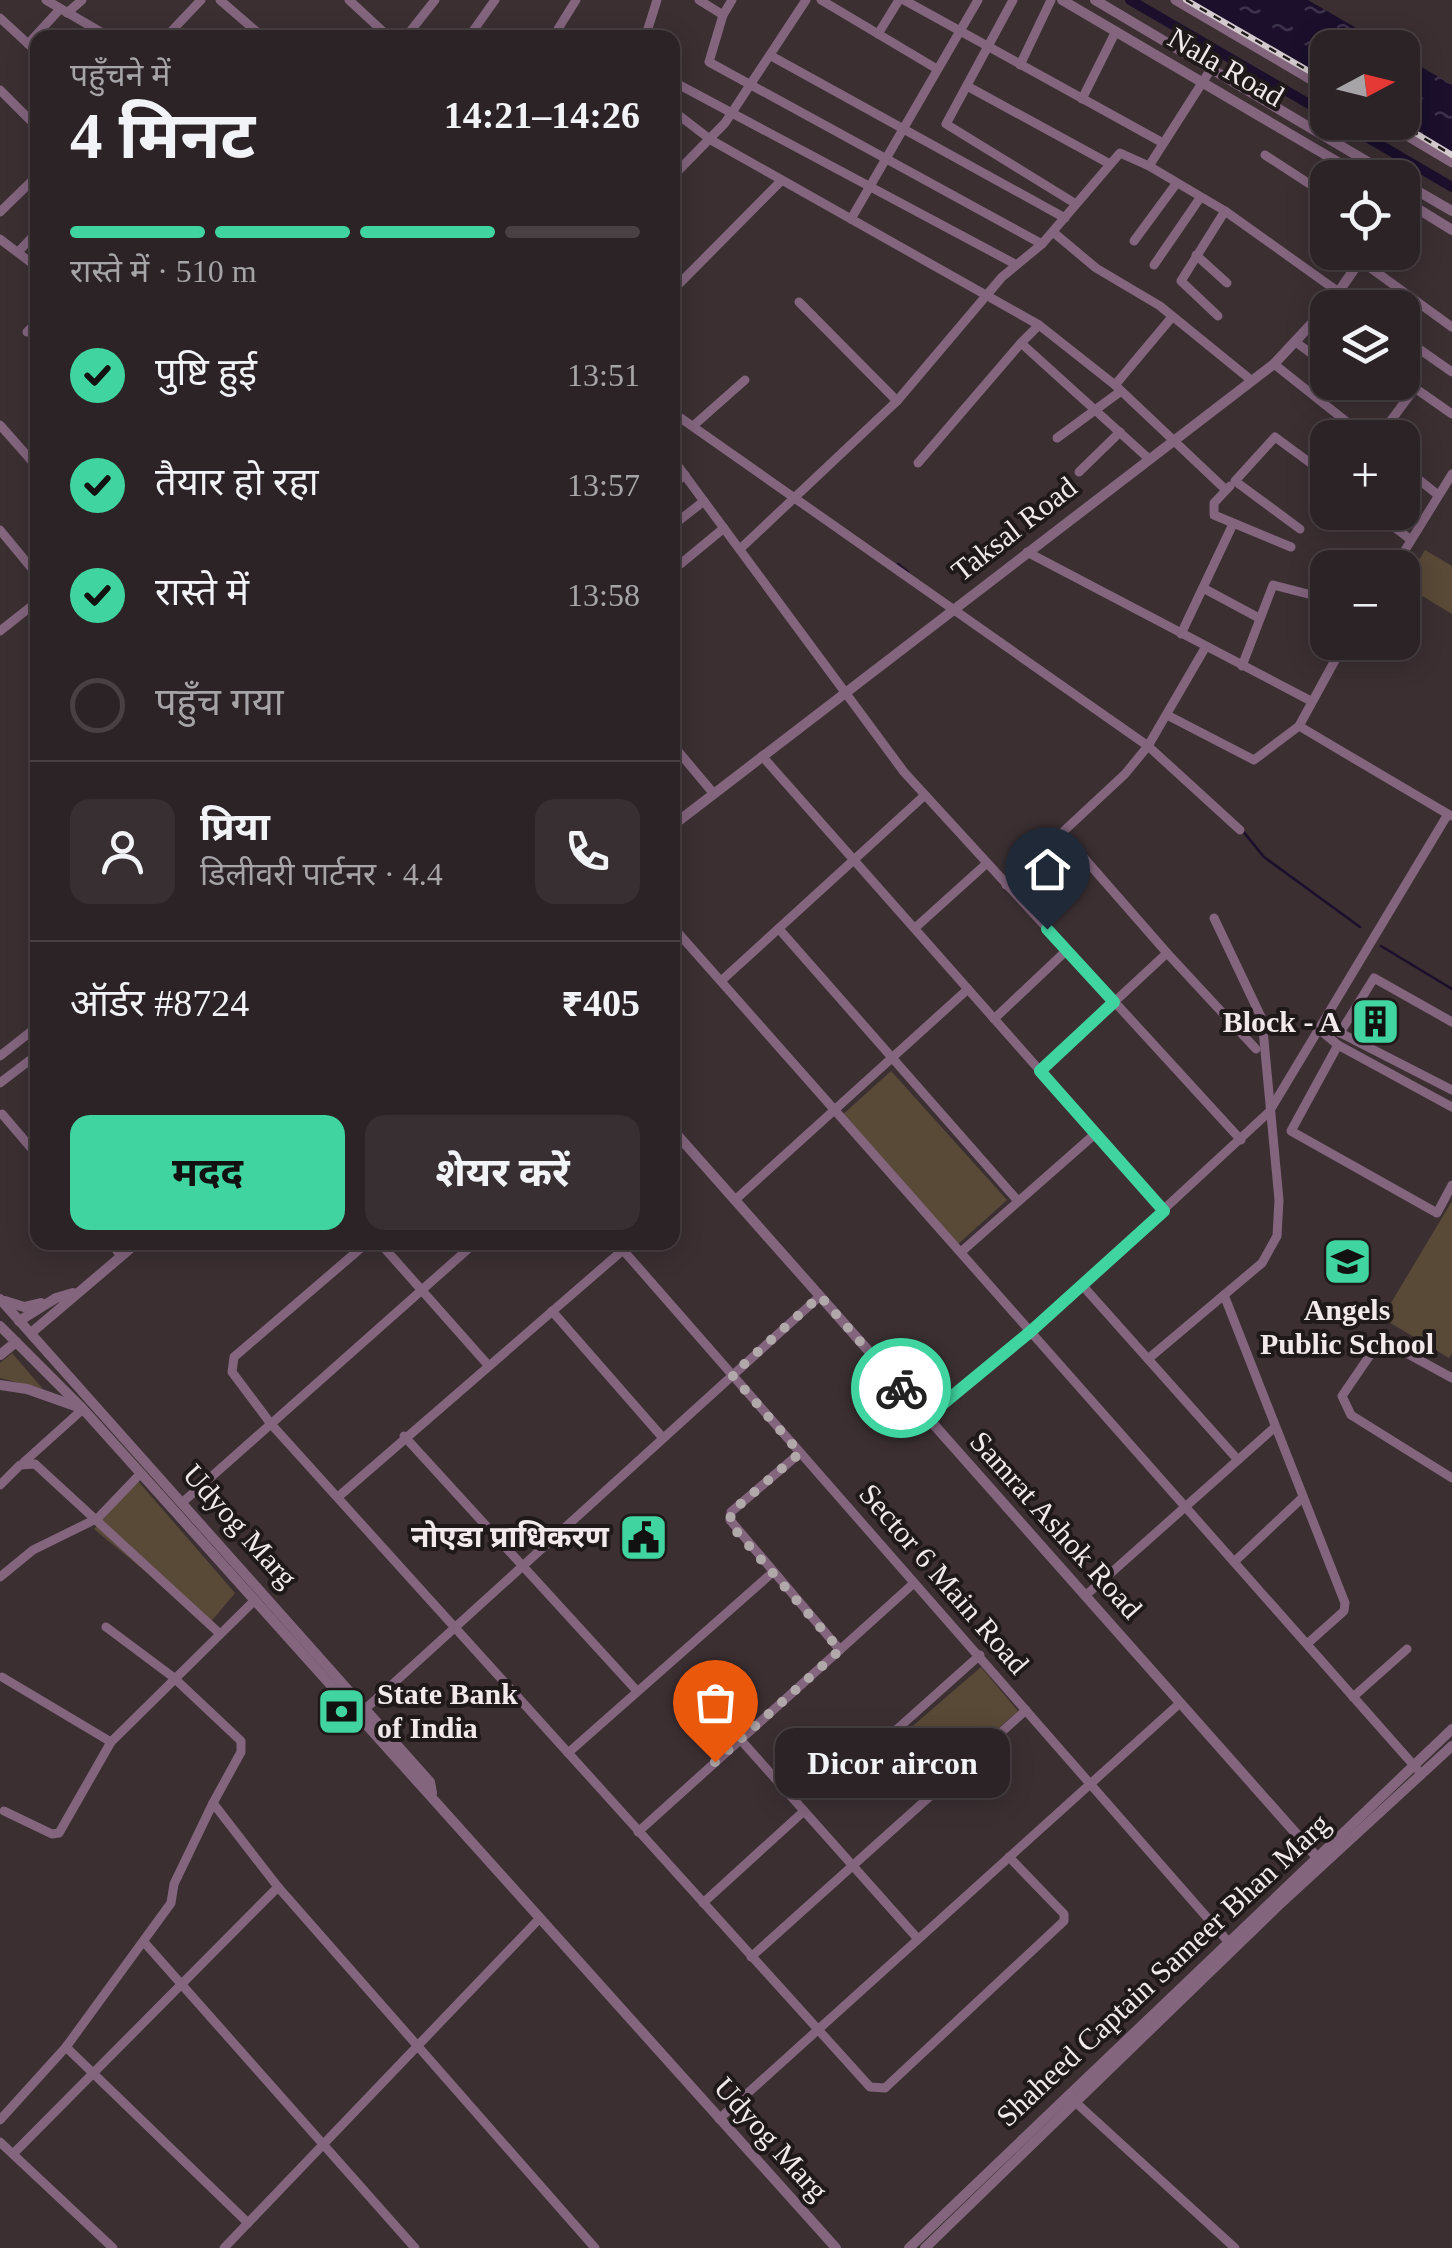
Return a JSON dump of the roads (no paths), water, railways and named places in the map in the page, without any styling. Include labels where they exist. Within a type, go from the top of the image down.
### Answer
[{"type":"street","points":[[46,0],[97,30]]},
{"type":"street","points":[[43,30],[82,0]]},
{"type":"street","points":[[173,30],[201,0]]},
{"type":"street","points":[[220,0],[255,30]]},
{"type":"street","points":[[349,0],[381,30]]},
{"type":"street","points":[[411,30],[434,0]]},
{"type":"street","points":[[473,30],[494,0]]},
{"type":"street","points":[[558,30],[576,0]]},
{"type":"street","points":[[648,30],[657,0]]},
{"type":"street","points":[[699,0],[724,15]]},
{"type":"street","points":[[732,0],[708,60],[1042,244]]},
{"type":"street","points":[[680,169],[732,114],[773,57],[806,0]]},
{"type":"street","points":[[821,0],[937,69]]},
{"type":"street","points":[[878,34],[902,0],[1163,143]]},
{"type":"street","points":[[851,219],[978,0]]},
{"type":"street","points":[[1013,0],[946,124],[1076,204]]},
{"type":"street","points":[[1020,65],[1051,0]]},
{"type":"street","name":"Nala Road","points":[[1062,0],[1334,160]]},
{"type":"street","name":"Nala Road","points":[[1095,0],[1365,160]]},
{"type":"street","points":[[1175,0],[1310,79]]},
{"type":"street","points":[[0,18],[28,44]]},
{"type":"street","points":[[1082,99],[1116,31]]},
{"type":"street","points":[[773,57],[1065,218]]},
{"type":"street","points":[[1149,166],[1211,68]]},
{"type":"street","points":[[680,85],[869,190],[1015,264]]},
{"type":"street","points":[[967,86],[1110,164]]},
{"type":"street","points":[[0,90],[30,120]]},
{"type":"street","points":[[1242,106],[1251,92]]},
{"type":"street","points":[[680,116],[711,140],[781,181],[1039,325],[1118,388],[1226,490]]},
{"type":"street","points":[[1413,140],[1452,163]]},
{"type":"street","points":[[740,549],[897,401],[1015,264],[1042,244],[1124,152],[1225,211],[1336,290]]},
{"type":"street","points":[[1264,155],[1310,184]]},
{"type":"street","points":[[680,283],[781,181]]},
{"type":"street","points":[[0,212],[30,183]]},
{"type":"street","points":[[1134,242],[1176,184]]},
{"type":"street","points":[[1420,192],[1452,211]]},
{"type":"street","points":[[1154,265],[1200,198]]},
{"type":"street","points":[[1218,316],[1181,284],[1225,211]]},
{"type":"street","points":[[1420,211],[1452,230]]},
{"type":"street","points":[[1053,232],[1096,268],[1142,292],[1251,380]]},
{"type":"street","points":[[0,239],[30,262]]},
{"type":"street","points":[[18,252],[30,239]]},
{"type":"street","points":[[1196,255],[1226,283]]},
{"type":"street","points":[[1380,270],[1452,328]]},
{"type":"street","points":[[799,302],[897,401]]},
{"type":"street","points":[[1058,438],[1118,388],[1172,317]]},
{"type":"street","points":[[918,463],[1039,325]]},
{"type":"street","points":[[27,332],[30,329]]},
{"type":"street","name":"Taksal Road","points":[[680,820],[1274,364],[1310,332]]},
{"type":"street","points":[[1021,343],[1148,458]]},
{"type":"street","points":[[1297,343],[1310,353]]},
{"type":"street","points":[[1420,350],[1452,372]]},
{"type":"street","points":[[1274,364],[1344,420]]},
{"type":"street","points":[[693,426],[746,380]]},
{"type":"street","points":[[1420,392],[1452,414]]},
{"type":"street","points":[[680,417],[1148,746],[1240,830]]},
{"type":"street","points":[[0,425],[30,459]]},
{"type":"street","points":[[1079,472],[1120,432]]},
{"type":"street","points":[[1291,547],[1212,512],[1226,490],[1273,438],[1310,464]]},
{"type":"street","points":[[680,468],[925,796],[1240,1140]]},
{"type":"street","points":[[1405,550],[1452,474]]},
{"type":"street","points":[[680,479],[685,475]]},
{"type":"street","points":[[1235,480],[1300,529]]},
{"type":"street","points":[[1420,480],[1438,495]]},
{"type":"street","points":[[680,520],[704,501]]},
{"type":"street","points":[[1180,634],[1233,524]]},
{"type":"street","points":[[680,564],[724,528]]},
{"type":"street","points":[[0,530],[30,566]]},
{"type":"street","points":[[1398,530],[1411,540]]},
{"type":"street","points":[[1028,552],[1310,700]]},
{"type":"street","points":[[1242,666],[1274,584],[1310,594]]},
{"type":"street","points":[[1203,588],[1259,618]]},
{"type":"street","points":[[0,631],[30,608]]},
{"type":"street","points":[[1006,886],[1126,774],[1148,746],[1205,648]]},
{"type":"street","points":[[1167,715],[1254,760],[1298,726],[1334,660]]},
{"type":"street","points":[[927,1417],[1030,1332],[1269,1112],[1450,815],[1298,726]]},
{"type":"street","points":[[680,754],[714,794]]},
{"type":"street","points":[[762,756],[1164,1211]]},
{"type":"street","points":[[721,981],[925,796]]},
{"type":"street","points":[[1062,834],[1256,1049]]},
{"type":"street","points":[[914,928],[986,864]]},
{"type":"street","points":[[1148,1359],[1262,1263],[1277,1236],[1279,1200],[1262,1019],[1214,918]]},
{"type":"street","points":[[779,929],[1018,1201]]},
{"type":"street","points":[[680,935],[1418,1770]]},
{"type":"street","points":[[994,1018],[1067,950]]},
{"type":"street","points":[[1040,1071],[1166,953]]},
{"type":"street","points":[[1340,1033],[1374,978],[1452,1022]]},
{"type":"street","points":[[735,1200],[968,989]]},
{"type":"street","points":[[1322,1027],[1452,1090]]},
{"type":"street","points":[[1322,1027],[1338,1045],[1452,1106]]},
{"type":"street","points":[[0,1056],[30,1032]]},
{"type":"street","points":[[1338,1045],[1291,1130],[1437,1212],[1452,1185]]},
{"type":"street","points":[[0,1083],[30,1060]]},
{"type":"street","points":[[2,1114],[30,1147]]},
{"type":"street","points":[[960,1252],[1095,1134]]},
{"type":"street","name":"Samrat Ashok Road","points":[[680,1139],[1320,1862]]},
{"type":"street","points":[[117,1250],[122,1256]]},
{"type":"street","points":[[0,1298],[24,1307],[73,1293],[129,1250]]},
{"type":"street","points":[[359,1250],[231,1363],[232,1372],[271,1424],[870,2087],[884,2088],[1064,1922],[1064,1914],[1009,1857]]},
{"type":"street","points":[[385,1250],[488,1365]]},
{"type":"street","points":[[184,1500],[467,1250]]},
{"type":"street","points":[[338,1497],[616,1250]]},
{"type":"street","name":"Sector 6 Main Road","points":[[623,1250],[1231,1945]]},
{"type":"street","points":[[1082,1285],[1238,1460]]},
{"type":"street","points":[[31,1333],[64,1308],[73,1293]]},
{"type":"street","points":[[1224,1294],[1346,1607],[1306,1644]]},
{"type":"street","points":[[358,1715],[820,1296]]},
{"type":"street","name":"Udyog Marg","points":[[0,1298],[367,1706],[430,1782],[432,1793]]},
{"type":"street","points":[[19,1322],[56,1298]]},
{"type":"street","points":[[552,1310],[662,1438]]},
{"type":"street","name":"Udyog Marg","points":[[2,1332],[84,1409],[836,2248]]},
{"type":"street","points":[[0,1355],[16,1342]]},
{"type":"street","points":[[1452,1378],[1388,1343],[1379,1342],[1342,1396],[1351,1416],[1452,1478]]},
{"type":"street","points":[[0,1385],[27,1389],[84,1409],[0,1484]]},
{"type":"street","points":[[1086,1596],[1274,1427]]},
{"type":"street","points":[[404,1436],[637,1691]]},
{"type":"street","points":[[800,1453],[730,1516],[730,1524],[840,1650]]},
{"type":"street","points":[[24,1462],[35,1464],[98,1518],[219,1634]]},
{"type":"street","points":[[0,1577],[33,1550],[98,1518],[141,1473]]},
{"type":"street","points":[[1234,1562],[1302,1498]]},
{"type":"street","points":[[568,1754],[773,1572]]},
{"type":"street","points":[[638,1832],[914,1582]]},
{"type":"street","points":[[4,1811],[56,1834],[111,1742],[172,1677],[255,1600]]},
{"type":"street","points":[[0,2120],[66,2047],[171,1903],[174,1884],[240,1752],[240,1741],[172,1677],[106,1628]]},
{"type":"street","points":[[1353,1697],[1406,1649]]},
{"type":"street","points":[[925,1800],[886,1754],[886,1738],[980,1656]]},
{"type":"street","points":[[2,1677],[111,1742]]},
{"type":"street","points":[[718,2119],[1180,1703]]},
{"type":"street","points":[[751,1957],[1026,1710]]},
{"type":"street","name":"Shaheed Captain Sameer Bhan Marg","points":[[909,2248],[1418,1770],[1452,1728]]},
{"type":"street","points":[[740,1739],[918,1939]]},
{"type":"street","name":"Shaheed Captain Sameer Bhan Marg","points":[[1418,1770],[1452,1746]]},
{"type":"street","points":[[213,1803],[278,1887],[595,2248]]},
{"type":"street","points":[[702,1903],[804,1811]]},
{"type":"street","points":[[13,2154],[278,1887]]},
{"type":"street","points":[[224,2248],[540,1918]]},
{"type":"street","points":[[144,1942],[415,2248]]},
{"type":"street","points":[[66,2047],[248,2224]]},
{"type":"street","points":[[1070,2097],[1235,2248]]},
{"type":"street","name":"Shaheed Captain Sameer Bhan Marg","points":[[925,2248],[1070,2097]]},
{"type":"street","points":[[0,2142],[114,2248]]},
{"type":"water","points":[[1187,0],[1308,0],[1360,30],[1310,30],[1310,71]]},
{"type":"water","points":[[1420,66],[1452,85],[1452,153],[1420,135]]},
{"type":"waterway","points":[[1130,0],[1310,105]]},
{"type":"waterway","points":[[1372,140],[1452,187]]},
{"type":"waterway","points":[[898,564],[908,572]]},
{"type":"waterway","points":[[1242,830],[1264,857],[1360,927]]},
{"type":"waterway","points":[[1381,946],[1452,989]]},
{"type":"railway","points":[[1186,0],[1310,72]]},
{"type":"railway","points":[[1420,136],[1452,155]]},
{"type":"place","name":"Block - A","points":[[1376,1022]]},
{"type":"place","name":"Angels Public School","points":[[1347,1261]]},
{"type":"place","name":"नोएडा प्राधिकरण","points":[[644,1537]]},
{"type":"place","name":"State Bank of India","points":[[342,1711]]},
{"type":"place","name":"Dicor aircon","points":[[715,1762]]}]
